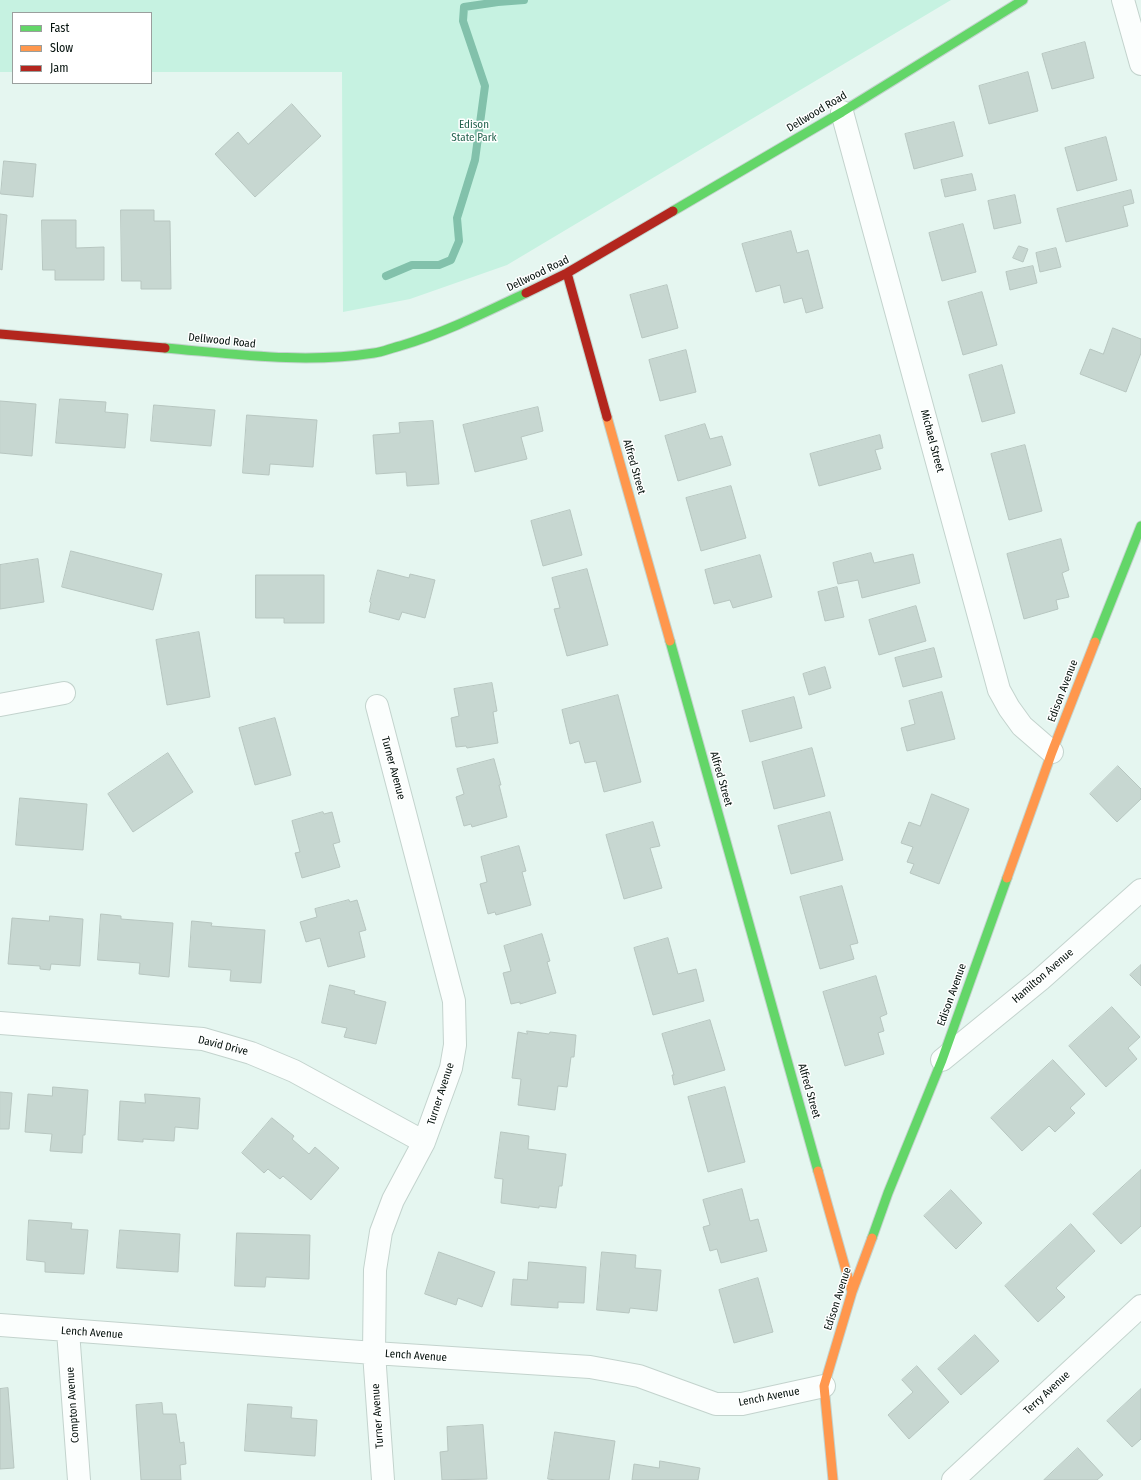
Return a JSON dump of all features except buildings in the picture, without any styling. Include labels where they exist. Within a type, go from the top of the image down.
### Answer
[{"type":"street","name":"Dellwood Road","points":[[0,334],[277,358],[327,358],[375,353],[414,342],[453,328],[567,273],[842,112],[1023,0]]},
{"type":"street","points":[[1123,0],[1141,64]]},
{"type":"street","name":"Michael Street","points":[[842,112],[999,690],[1009,708],[1022,726],[1052,752]]},
{"type":"street","name":"Alfred Street","points":[[567,273],[852,1292]]},
{"type":"street","name":"Edison Avenue","points":[[833,1480],[824,1386],[852,1292],[888,1193],[942,1060],[1052,752],[1141,526]]},
{"type":"street","points":[[0,705],[64,693]]},
{"type":"street","name":"Turner Avenue","points":[[377,706],[454,1000],[455,1045],[451,1068],[424,1142],[393,1200],[381,1232],[375,1270],[374,1353],[383,1480]]},
{"type":"street","name":"Hamilton Avenue","points":[[942,1060],[1040,980],[1141,890]]},
{"type":"street","name":"David Drive","points":[[0,1023],[204,1040],[252,1053],[294,1071],[424,1142]]},
{"type":"street","name":"Terry Avenue","points":[[952,1480],[1141,1306]]},
{"type":"street","name":"Lench Avenue","points":[[0,1325],[374,1353],[590,1367],[639,1376],[716,1404],[742,1404],[824,1386]]},
{"type":"street","name":"Compton Avenue","points":[[68,1331],[79,1480]]},
{"type":"green space","name":"Edison State Park","points":[[0,0],[951,0],[507,265],[410,299],[343,312],[342,72],[152,72],[152,12],[12,12],[12,72],[0,72]]},
{"type":"waterway","points":[[386,276],[412,265],[439,265],[451,260],[459,241],[457,218],[475,160],[485,86],[463,21],[464,7],[524,0]]},
{"type":"traffic: fast","points":[[673,211],[842,112],[1023,0]]},
{"type":"traffic: fast","points":[[165,348],[296,358],[348,356],[384,351],[448,329],[526,293]]},
{"type":"traffic: fast","points":[[1095,642],[1141,526]]},
{"type":"traffic: fast","points":[[670,641],[818,1171]]},
{"type":"traffic: fast","points":[[872,1238],[888,1193],[942,1060],[1007,878]]},
{"type":"traffic: slow","points":[[607,417],[670,641]]},
{"type":"traffic: slow","points":[[1007,878],[1052,752],[1095,642]]},
{"type":"traffic: slow","points":[[818,1171],[852,1292]]},
{"type":"traffic: slow","points":[[833,1480],[824,1386],[852,1292],[872,1238]]},
{"type":"traffic: jam","points":[[526,293],[567,273],[673,211]]},
{"type":"traffic: jam","points":[[567,273],[607,417]]},
{"type":"traffic: jam","points":[[0,334],[165,348]]}]
